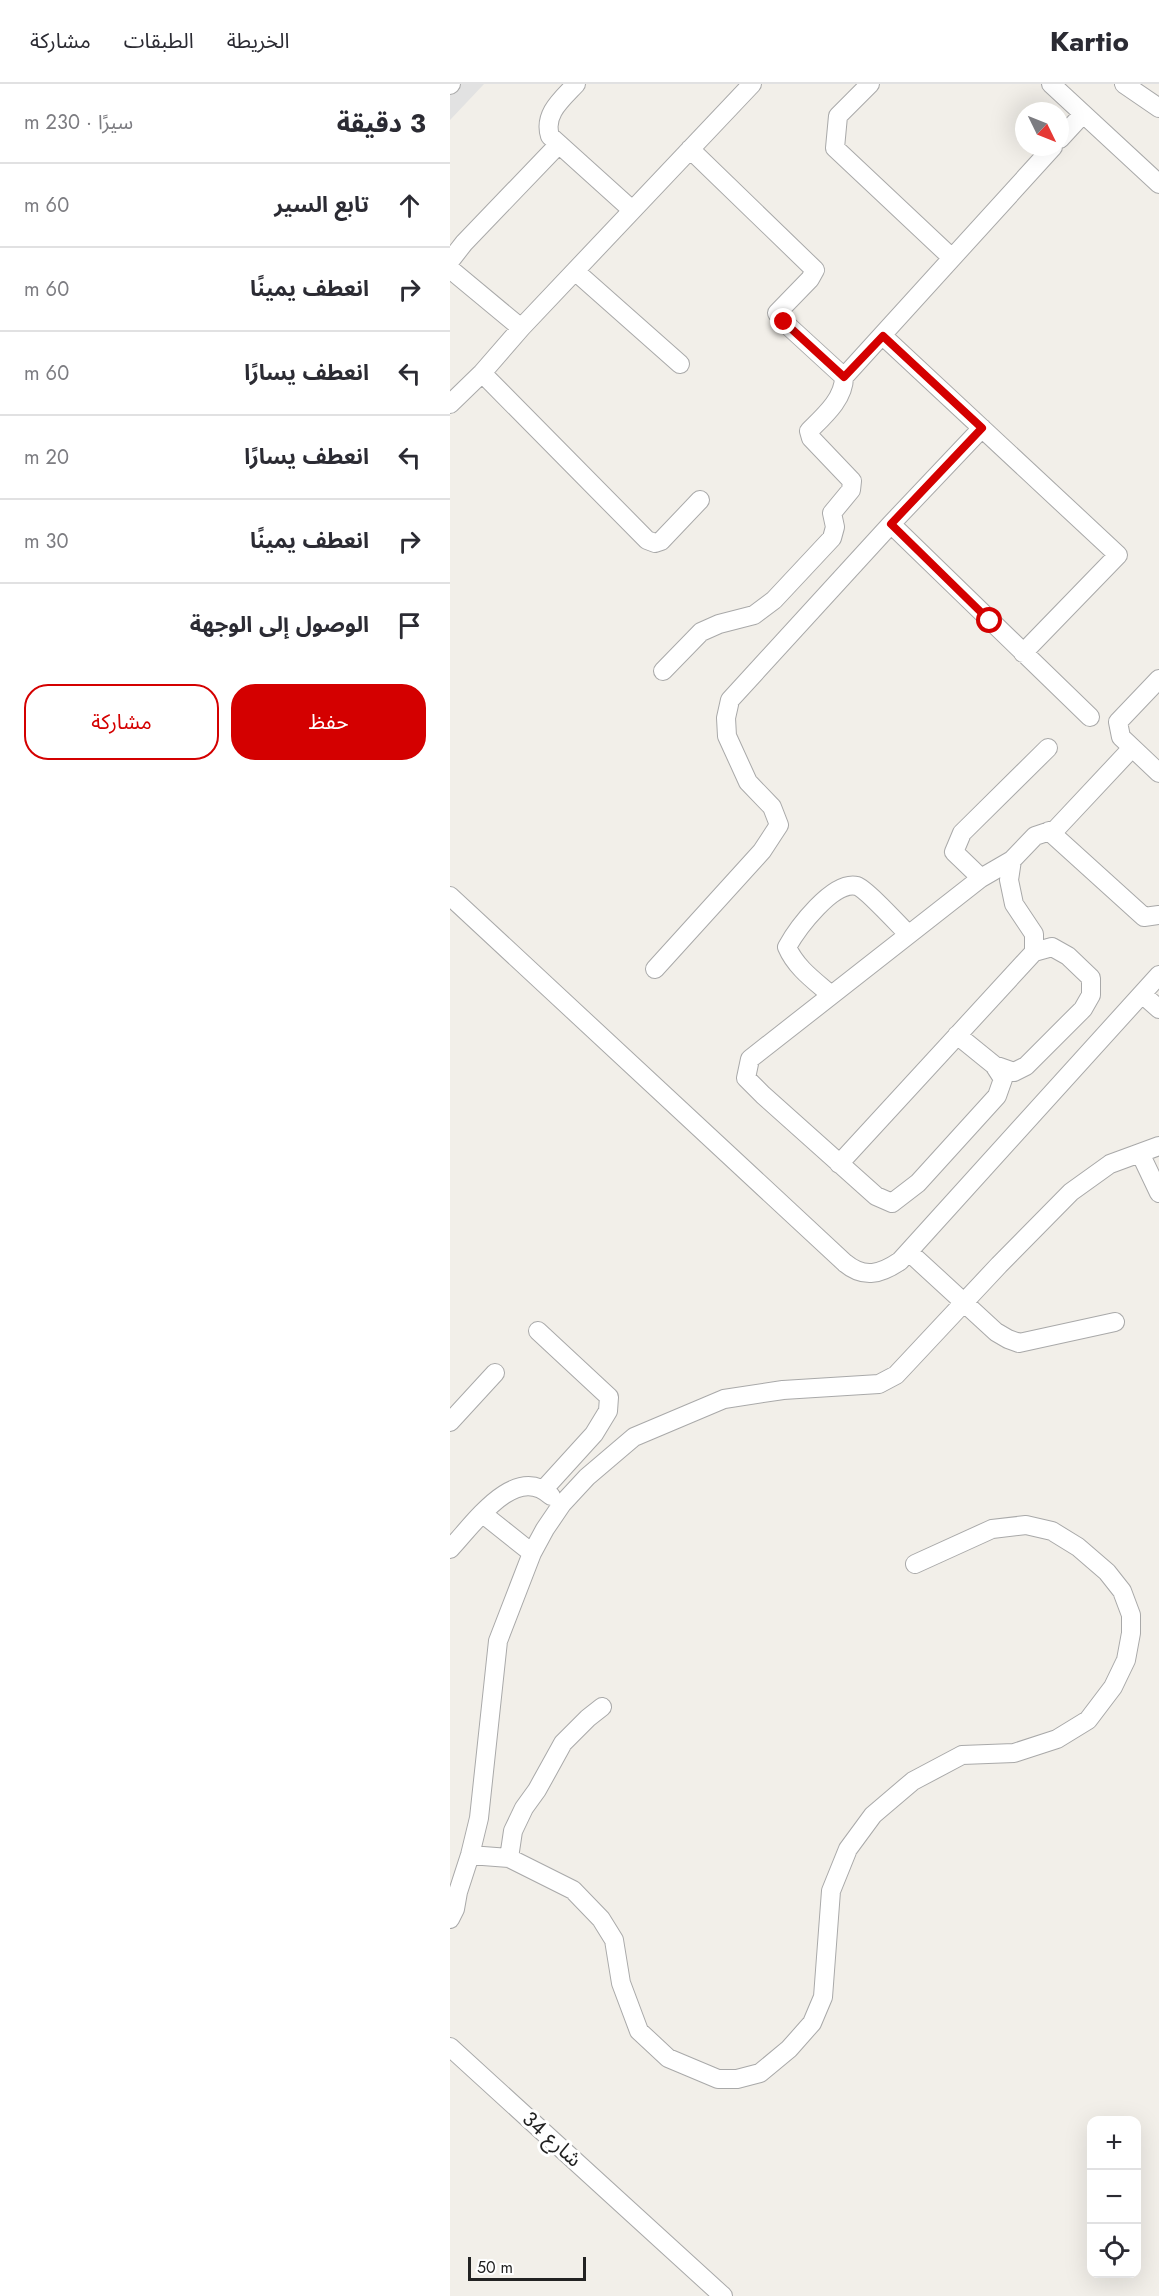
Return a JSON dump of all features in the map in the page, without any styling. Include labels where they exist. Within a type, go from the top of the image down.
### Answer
[{"type":"street","points":[[576,84],[554,107],[547,125],[550,136],[632,210]]},
{"type":"street","points":[[450,404],[482,373],[521,328],[752,84]]},
{"type":"street","points":[[870,84],[838,116],[835,148],[952,258]]},
{"type":"street","points":[[1051,84],[1159,184]]},
{"type":"street","points":[[1124,84],[1159,108]]},
{"type":"street","points":[[1069,130],[1083,114]]},
{"type":"street","points":[[450,261],[464,243],[559,144]]},
{"type":"street","points":[[690,149],[815,270],[810,279],[777,313],[844,377]]},
{"type":"street","points":[[663,671],[701,632],[719,624],[754,615],[774,600],[832,538],[835,527],[832,513],[851,490],[852,481],[811,438],[809,431],[830,409],[844,389],[844,377],[1045,156]]},
{"type":"street","points":[[450,269],[521,328]]},
{"type":"street","points":[[575,271],[680,364]]},
{"type":"street","points":[[883,336],[1118,555],[1023,653]]},
{"type":"street","points":[[482,373],[646,540],[655,543],[661,541],[700,500]]},
{"type":"street","points":[[655,969],[762,851],[779,825],[772,807],[748,782],[727,736],[726,718],[730,700],[982,428]]},
{"type":"street","points":[[891,524],[1090,717]]},
{"type":"street","points":[[1159,679],[1118,722],[1121,737],[1159,773]]},
{"type":"street","points":[[981,878],[954,852],[962,833],[1048,748]]},
{"type":"street","points":[[957,1035],[994,1065],[1003,1079],[997,1096],[918,1183],[892,1203],[876,1196],[746,1078],[750,1059],[981,878],[1012,860],[1035,836],[1056,829],[1131,748]]},
{"type":"street","points":[[1049,831],[1143,917],[1159,915]]},
{"type":"street","points":[[1012,860],[1009,880],[1014,904],[1034,934],[1034,952]]},
{"type":"street","points":[[831,995],[801,969],[791,957],[787,947],[796,932],[835,890],[848,885],[860,886],[908,934]]},
{"type":"street","points":[[450,896],[852,1269],[868,1274],[890,1269],[909,1252],[1159,975]]},
{"type":"street","points":[[839,1164],[1034,952],[1052,948],[1068,956],[1091,978],[1091,995],[1083,1009],[1026,1066],[1014,1072],[994,1065]]},
{"type":"street","points":[[1142,994],[1159,1009]]},
{"type":"street","points":[[450,1919],[470,1855],[478,1818],[498,1641],[532,1553],[562,1504],[587,1477],[634,1437],[724,1399],[783,1390],[879,1384],[896,1375],[1071,1192],[1110,1164],[1159,1146]]},
{"type":"street","points":[[1140,1153],[1159,1193]]},
{"type":"street","points":[[909,1252],[996,1332],[1019,1343],[1115,1322]]},
{"type":"street","points":[[538,1331],[609,1397],[608,1411],[594,1434],[544,1489]]},
{"type":"street","points":[[450,1422],[495,1373]]},
{"type":"street","points":[[450,1550],[501,1495],[520,1486],[531,1485],[544,1489],[562,1504]]},
{"type":"street","points":[[483,1514],[532,1553]]},
{"type":"street","points":[[470,1855],[509,1858],[573,1890],[601,1918],[614,1940],[621,1983],[639,2031],[668,2058],[718,2079],[737,2079],[760,2073],[789,2049],[812,2023],[823,1996],[831,1891],[848,1849],[873,1815],[913,1781],[962,1755],[1014,1753],[1058,1739],[1088,1720],[1113,1687],[1126,1660],[1131,1633],[1131,1615],[1122,1591],[1107,1572],[1078,1546],[1052,1531],[1026,1525],[992,1529],[915,1564]]},
{"type":"street","points":[[509,1858],[513,1831],[563,1743],[602,1707]]},
{"type":"street","name":"شارع 34","points":[[450,2047],[655,2232],[714,2293]]},
{"type":"shaded area","points":[[450,84],[484,84],[450,120]]},
{"type":"route","points":[[784,322],[844,377],[883,336],[982,428],[891,524],[990,621]]}]
